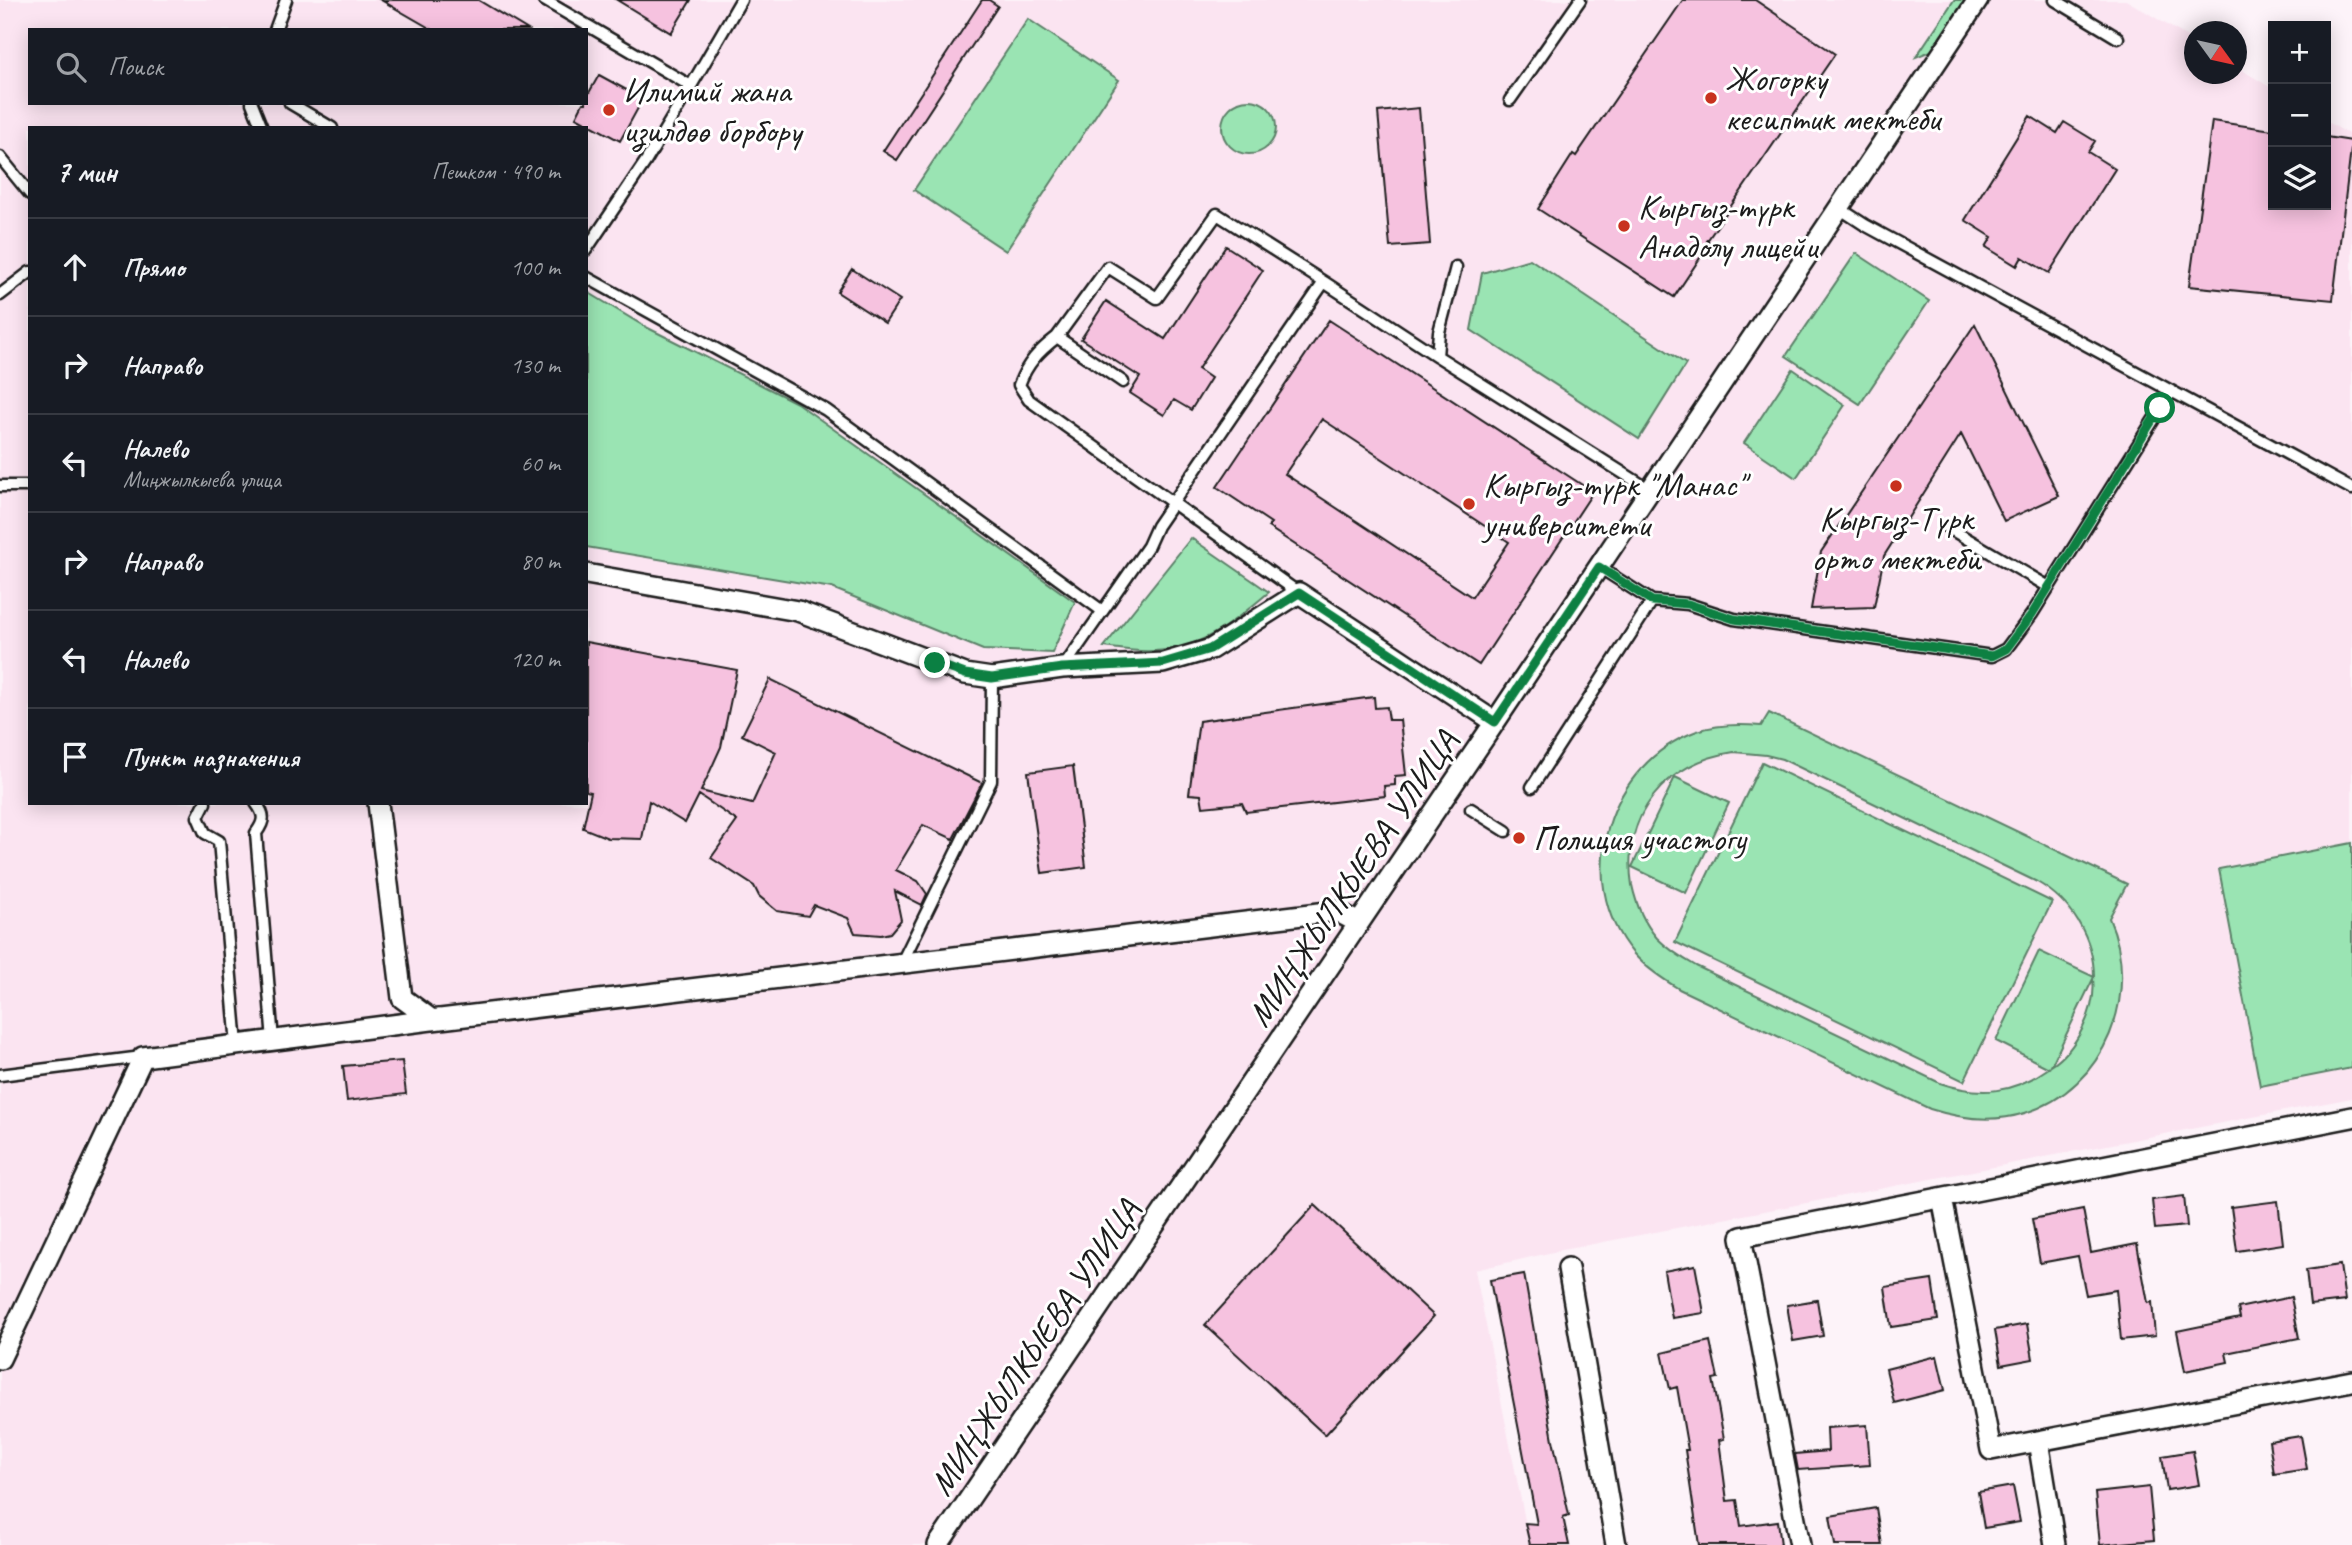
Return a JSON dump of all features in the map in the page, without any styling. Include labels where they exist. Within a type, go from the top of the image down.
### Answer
[{"type":"street","name":"МИҢЖЫЛКЫЕВА УЛИЦА","points":[[938,1545],[1495,722],[1978,0]]},
{"type":"street","points":[[588,574],[798,611],[965,674],[992,678],[1062,668],[1163,663],[1210,649],[1299,593],[1495,722]]},
{"type":"street","points":[[378,805],[402,998],[432,1020],[1336,911],[1359,923]]},
{"type":"street","points":[[0,1359],[143,1057],[457,1017]]},
{"type":"street","points":[[1800,1545],[1741,1237],[2352,1117]]},
{"type":"street","points":[[1942,1198],[1991,1450],[2352,1381]]},
{"type":"street","points":[[1567,1268],[1616,1545]]},
{"type":"street","points":[[2038,1441],[2055,1545]]},
{"type":"lane","points":[[276,28],[286,0]]},
{"type":"lane","points":[[544,0],[691,86]]},
{"type":"lane","points":[[588,247],[646,161],[741,0]]},
{"type":"lane","points":[[1510,100],[1580,0]]},
{"type":"lane","points":[[2055,0],[2118,38]]},
{"type":"lane","points":[[253,105],[261,126]]},
{"type":"lane","points":[[293,105],[329,126]]},
{"type":"lane","points":[[0,157],[28,192]]},
{"type":"lane","points":[[1839,208],[1865,225],[2352,489]]},
{"type":"lane","points":[[1299,593],[1029,400],[1019,385],[1035,355],[1057,337],[1108,267],[1157,298],[1217,214],[1650,491]]},
{"type":"lane","points":[[1437,356],[1439,332],[1456,267]]},
{"type":"lane","points":[[0,295],[28,274]]},
{"type":"lane","points":[[588,278],[826,410],[1101,610]]},
{"type":"lane","points":[[1062,668],[1148,546],[1157,526],[1324,282]]},
{"type":"lane","points":[[1057,337],[1123,383]]},
{"type":"lane","points":[[1599,567],[1652,601],[1688,604],[1734,619],[1992,656],[2006,649],[2049,587],[2171,392]]},
{"type":"lane","points":[[0,485],[28,486]]},
{"type":"lane","points":[[1947,527],[2049,587]]},
{"type":"lane","points":[[1532,787],[1652,601]]},
{"type":"lane","points":[[901,965],[991,781],[992,678]]},
{"type":"lane","points":[[204,805],[198,817],[205,833],[219,841],[237,1045]]},
{"type":"lane","points":[[257,805],[263,813],[263,824],[256,833],[273,1041]]},
{"type":"lane","points":[[1471,809],[1506,831]]},
{"type":"lane","points":[[0,1075],[143,1057]]},
{"type":"shaded area","name":"Кыргыз-түрк \"Манас\" университети","points":[[0,0],[2126,0],[2184,35],[2184,84],[2247,84],[2247,73],[2268,86],[2268,210],[2331,210],[2331,124],[2352,136],[2352,1098],[1562,1250],[1475,1270],[1530,1545],[0,1545]]},
{"type":"green space","points":[[1954,0],[1965,0],[1931,51],[1916,57]]},
{"type":"green space","points":[[1028,19],[1119,80],[1006,251],[914,190]]},
{"type":"green space","points":[[1249,100],[1268,108],[1276,127],[1268,146],[1249,154],[1230,146],[1222,127],[1230,108]]},
{"type":"green space","points":[[1856,253],[1929,301],[1860,404],[1786,356]]},
{"type":"green space","points":[[1530,259],[1686,364],[1639,439],[1471,330],[1482,273]]},
{"type":"green space","points":[[588,292],[644,326],[797,403],[1075,602],[1052,653],[983,650],[832,588],[588,547]]},
{"type":"green space","points":[[1793,369],[1845,405],[1796,478],[1744,443]]},
{"type":"green space","points":[[1191,538],[1269,592],[1230,624],[1186,646],[1147,651],[1104,647]]},
{"type":"green space","points":[[1769,713],[2127,884],[2109,918],[2118,947],[2121,977],[2118,1006],[2110,1034],[2096,1060],[2077,1083],[2053,1101],[2013,1116],[1965,1117],[1930,1109],[1679,989],[1633,953],[1614,924],[1604,892],[1603,859],[1609,826],[1622,796],[1641,769],[1666,747],[1697,731],[1729,725],[1761,726]],"holes":[[[1734,752],[1782,759],[2037,882],[2060,899],[2085,935],[2090,948],[2094,977],[2039,951],[1996,1041],[2049,1068],[2023,1083],[1997,1090],[1969,1090],[1940,1083],[1696,966],[1657,938],[1641,913],[1632,885],[1630,860],[1634,836],[1642,815],[1653,796],[1669,780],[1688,767]],[[2093,979],[2092,1003],[2083,1028],[2069,1050],[2051,1066]]]},
{"type":"green space","points":[[1762,762],[2052,902],[1964,1081],[1675,942]]},
{"type":"green space","points":[[1675,777],[1729,803],[1686,893],[1632,867]]},
{"type":"green space","points":[[2352,843],[2352,1068],[2260,1086],[2219,869]]},
{"type":"building","points":[[381,0],[478,0],[525,28],[430,28]]},
{"type":"building","points":[[617,0],[691,0],[671,33]]},
{"type":"building","points":[[982,0],[989,0],[998,6],[897,160],[883,151]]},
{"type":"building","name":"Жогорку кесиптик мектеби","points":[[1683,0],[1755,0],[1835,54],[1707,241],[1710,243],[1674,297],[1538,209],[1573,154],[1576,156]]},
{"type":"building","points":[[599,75],[643,99],[620,141],[576,117],[582,105],[588,105],[588,94]]},
{"type":"building","points":[[1419,108],[1430,244],[1390,247],[1378,112]]},
{"type":"building","points":[[2030,116],[2057,133],[2064,122],[2095,141],[2088,152],[2115,169],[2049,273],[2022,257],[2017,266],[1986,247],[1992,237],[1965,220]]},
{"type":"building","points":[[2212,121],[2268,129],[2268,210],[2331,210],[2331,138],[2352,141],[2333,300],[2189,286]]},
{"type":"building","points":[[1226,246],[1263,270],[1198,369],[1211,378],[1191,410],[1174,400],[1164,415],[1130,393],[1140,377],[1081,339],[1106,301],[1165,339]]},
{"type":"building","points":[[852,269],[900,300],[885,323],[837,292]]},
{"type":"building","points":[[1329,320],[1593,492],[1479,665],[1268,527],[1271,523],[1217,487]],"holes":[[[1322,419],[1509,542],[1472,597],[1285,474]]]},
{"type":"building","points":[[1975,324],[2059,496],[2004,521],[1961,434],[1884,556],[1874,607],[1811,609],[1821,552]]},
{"type":"building","points":[[588,642],[737,670],[721,747],[701,791],[752,804],[776,752],[742,735],[770,679],[982,783],[953,839],[923,825],[896,870],[918,881],[927,894],[922,905],[895,891],[901,920],[890,933],[881,935],[855,933],[848,918],[814,905],[808,916],[777,911],[759,896],[754,886],[711,858],[737,821],[699,795],[685,823],[649,801],[642,839],[608,838],[583,828],[591,792],[588,791]]},
{"type":"building","points":[[1374,697],[1375,708],[1387,707],[1389,720],[1400,720],[1406,775],[1395,776],[1395,785],[1384,786],[1385,796],[1246,812],[1242,803],[1203,807],[1201,795],[1189,794],[1199,721]]},
{"type":"building","points":[[1073,766],[1086,867],[1042,873],[1028,772]]},
{"type":"building","points":[[402,1061],[406,1094],[347,1101],[343,1066]]},
{"type":"building","points":[[2184,1196],[2187,1226],[2155,1229],[2152,1200]]},
{"type":"building","points":[[2278,1201],[2283,1244],[2237,1251],[2231,1207]]},
{"type":"building","points":[[1315,1205],[1434,1316],[1325,1435],[1205,1325]]},
{"type":"building","points":[[2083,1209],[2091,1253],[2137,1244],[2148,1303],[2152,1302],[2155,1336],[2121,1340],[2116,1290],[2086,1295],[2078,1256],[2040,1263],[2032,1219]]},
{"type":"building","points":[[1695,1265],[1704,1313],[1672,1318],[1664,1271]]},
{"type":"building","points":[[2340,1265],[2345,1301],[2310,1305],[2306,1270]]},
{"type":"building","points":[[1524,1274],[1569,1515],[1563,1517],[1569,1545],[1530,1545],[1525,1523],[1537,1524],[1490,1280]]},
{"type":"building","points":[[1932,1280],[1938,1320],[1891,1327],[1885,1287]]},
{"type":"building","points":[[2291,1297],[2299,1338],[2226,1353],[2228,1362],[2185,1371],[2177,1331],[2240,1318],[2238,1308]]},
{"type":"building","points":[[1817,1300],[1823,1336],[1793,1341],[1787,1305]]},
{"type":"building","points":[[2027,1324],[2033,1359],[2001,1365],[1995,1330]]},
{"type":"building","points":[[1710,1341],[1718,1378],[1713,1379],[1724,1439],[1719,1440],[1727,1501],[1737,1500],[1741,1526],[1778,1521],[1781,1545],[1699,1545],[1685,1450],[1688,1450],[1677,1387],[1670,1389],[1662,1353]]},
{"type":"building","points":[[1937,1356],[1945,1390],[1894,1403],[1886,1369]]},
{"type":"building","points":[[1867,1425],[1870,1465],[1798,1470],[1795,1454],[1828,1451],[1827,1428]]},
{"type":"building","points":[[2301,1436],[2307,1469],[2274,1474],[2269,1441]]},
{"type":"building","points":[[2193,1451],[2199,1485],[2167,1490],[2162,1456]]},
{"type":"building","points":[[2013,1486],[2020,1522],[1984,1528],[1978,1492]]},
{"type":"building","points":[[2149,1487],[2154,1540],[2100,1545],[2095,1493]]},
{"type":"building","points":[[1876,1508],[1882,1545],[1835,1545],[1830,1516]]},
{"type":"place","name":"Жогорку кесиптик мектеби","points":[[1711,98]]},
{"type":"place","name":"Илимий жана изилдөө борбору","points":[[609,110]]},
{"type":"place","name":"Кыргыз-түрк Анадолу лицейи","points":[[1624,226]]},
{"type":"place","name":"Кыргыз-Түрк орто мектеби","points":[[1896,486]]},
{"type":"place","name":"Кыргыз-түрк \"Манас\" университети","points":[[1469,504]]},
{"type":"place","name":"Полиция участогу","points":[[1519,838]]},
{"type":"route","points":[[935,663],[965,674],[992,678],[1062,668],[1163,663],[1210,649],[1299,593],[1495,722],[1599,567],[1652,601],[1688,604],[1734,619],[1992,656],[2006,649],[2032,614],[2160,408]]}]
